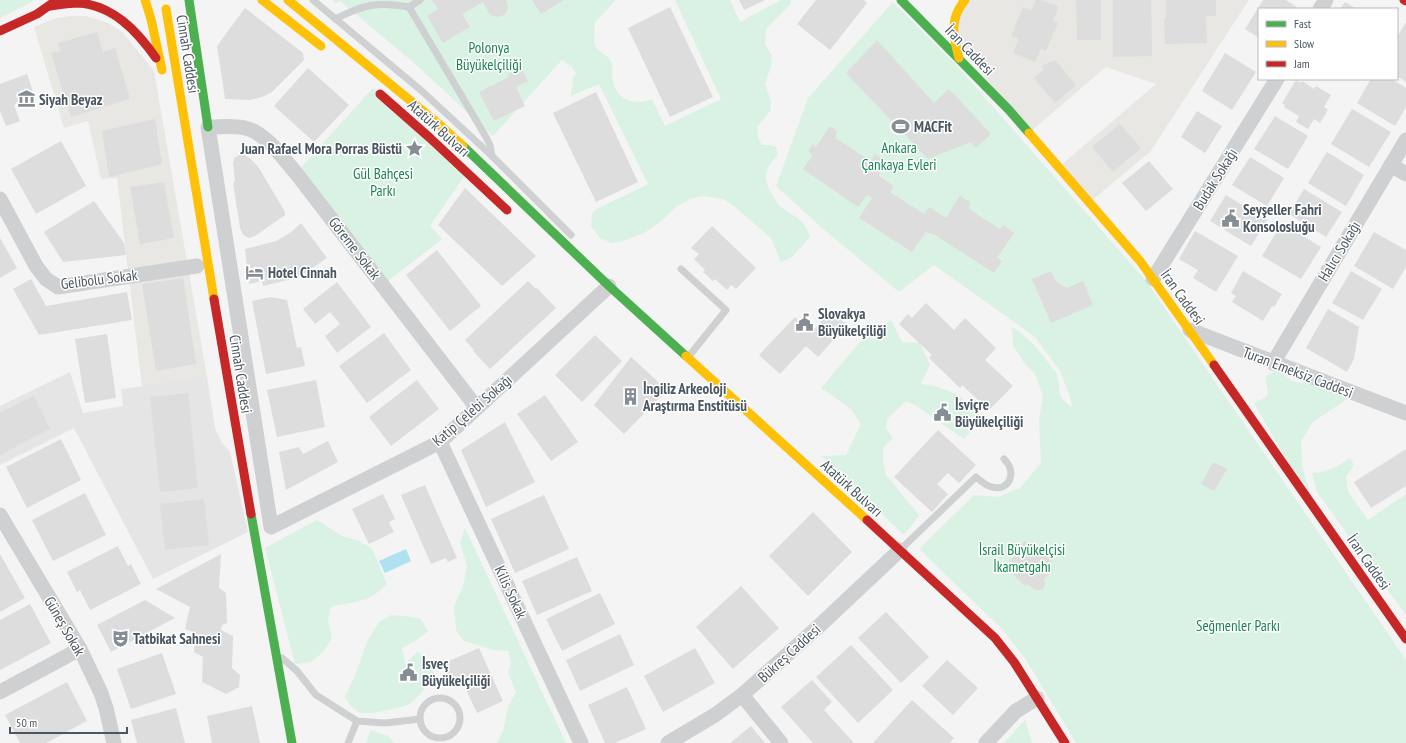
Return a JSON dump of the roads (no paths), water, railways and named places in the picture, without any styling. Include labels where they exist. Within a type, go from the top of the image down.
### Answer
[{"type":"main road","name":"Cinnah Caddesi","points":[[145,0],[151,19],[164,81]]},
{"type":"main road","points":[[189,0],[208,127]]},
{"type":"main road","points":[[262,0],[327,50]]},
{"type":"main road","name":"Atatürk Bulvarı","points":[[288,0],[440,125],[596,274],[995,638],[1014,662],[1066,743]]},
{"type":"main road","name":"İran Caddesi","points":[[901,0],[1009,110],[1135,255],[1190,330],[1406,639]]},
{"type":"main road","points":[[959,58],[954,37],[954,19],[958,7],[965,0]]},
{"type":"main road","points":[[0,31],[53,3],[83,4],[102,8],[125,22],[134,30],[145,42],[161,66]]},
{"type":"main road","name":"Cinnah Caddesi","points":[[166,9],[240,453],[292,743]]},
{"type":"main road","name":"Atatürk Bulvarı","points":[[374,88],[511,214]]},
{"type":"main road","name":"Atatürk Bulvarı","points":[[569,261],[596,274]]},
{"type":"main road","points":[[229,438],[231,444],[240,453]]},
{"type":"main road","points":[[1051,719],[1056,743]]},
{"type":"street","name":"Budak Sokağı","points":[[1153,279],[1276,80]]},
{"type":"street","name":"Göreme Sokak","points":[[208,127],[246,128],[256,132],[275,149],[296,173],[477,408]]},
{"type":"street","name":"Katip Çelebi Sokağı","points":[[208,127],[271,527],[440,442],[609,286]]},
{"type":"street","name":"Halıcı Sokağı","points":[[1273,363],[1406,140]]},
{"type":"street","points":[[1391,165],[1406,174]]},
{"type":"street","name":"Gelibolu Sokak","points":[[0,199],[36,266],[46,279],[58,287],[197,266]]},
{"type":"street","name":"Turan Emeksiz Caddesi","points":[[1190,330],[1406,413]]},
{"type":"street","name":"Kilis Sokak","points":[[440,442],[581,743]]},
{"type":"street","name":"Güneş Sokak","points":[[0,515],[80,649],[101,693],[114,743]]},
{"type":"street","name":"Bükreş Caddesi","points":[[668,743],[714,715],[742,695],[818,627],[900,550]]},
{"type":"street","points":[[0,692],[80,649]]},
{"type":"street","points":[[742,695],[781,743]]},
{"type":"street","points":[[986,743],[1016,711],[1037,698]]},
{"type":"lane","points":[[313,0],[423,92],[492,156],[574,238]]},
{"type":"lane","points":[[335,19],[357,8],[368,5],[392,4],[409,7],[420,0]]},
{"type":"lane","points":[[409,7],[486,136],[490,145],[492,156]]},
{"type":"lane","points":[[581,249],[596,274]]},
{"type":"lane","points":[[681,269],[726,310],[688,358]]},
{"type":"lane","points":[[900,550],[976,477],[987,486],[994,488],[1001,487],[1007,483],[1011,477],[1012,470],[1004,459]]},
{"type":"lane","points":[[276,653],[297,671],[316,695],[357,721],[385,723],[420,719]]},
{"type":"lane","points":[[440,698],[452,702],[460,712],[461,719],[456,731],[446,738],[439,738],[432,737],[426,733],[422,728],[420,719],[423,708],[434,699],[440,698]]},
{"type":"lane","points":[[348,743],[357,721]]},
{"type":"water","points":[[406,549],[411,561],[385,573],[379,561]]},
{"type":"place","name":"Siyah Beyaz","points":[[26,99]]},
{"type":"place","name":"MACFit","points":[[901,126]]},
{"type":"place","name":"Juan Rafael Mora Porras Büstü","points":[[415,148]]},
{"type":"place","name":"Seyşeller Fahri Konsolosluğu","points":[[1230,218]]},
{"type":"place","name":"Hotel Cinnah","points":[[255,272]]},
{"type":"place","name":"Slovakya Büyükelçiliği","points":[[805,322]]},
{"type":"place","name":"İngiliz Arkeoloji Araştırma Enstitüsü","points":[[630,397]]},
{"type":"place","name":"İsviçre Büyükelçiliği","points":[[942,413]]},
{"type":"place","name":"Tatbikat Sahnesi","points":[[120,638]]},
{"type":"place","name":"İsveç Büyükelçiliği","points":[[409,672]]},
{"type":"park label","name":"Polonya Büyükelçiliği","points":[[489,56]]},
{"type":"park label","name":"Ankara Çankaya Evleri","points":[[899,156]]},
{"type":"park label","name":"Gül Bahçesi Parkı","points":[[383,182]]},
{"type":"park label","name":"İsrail Büyükelçisi İkametgahı","points":[[1022,558]]},
{"type":"park label","name":"Seğmenler Parkı","points":[[1238,625]]}]
